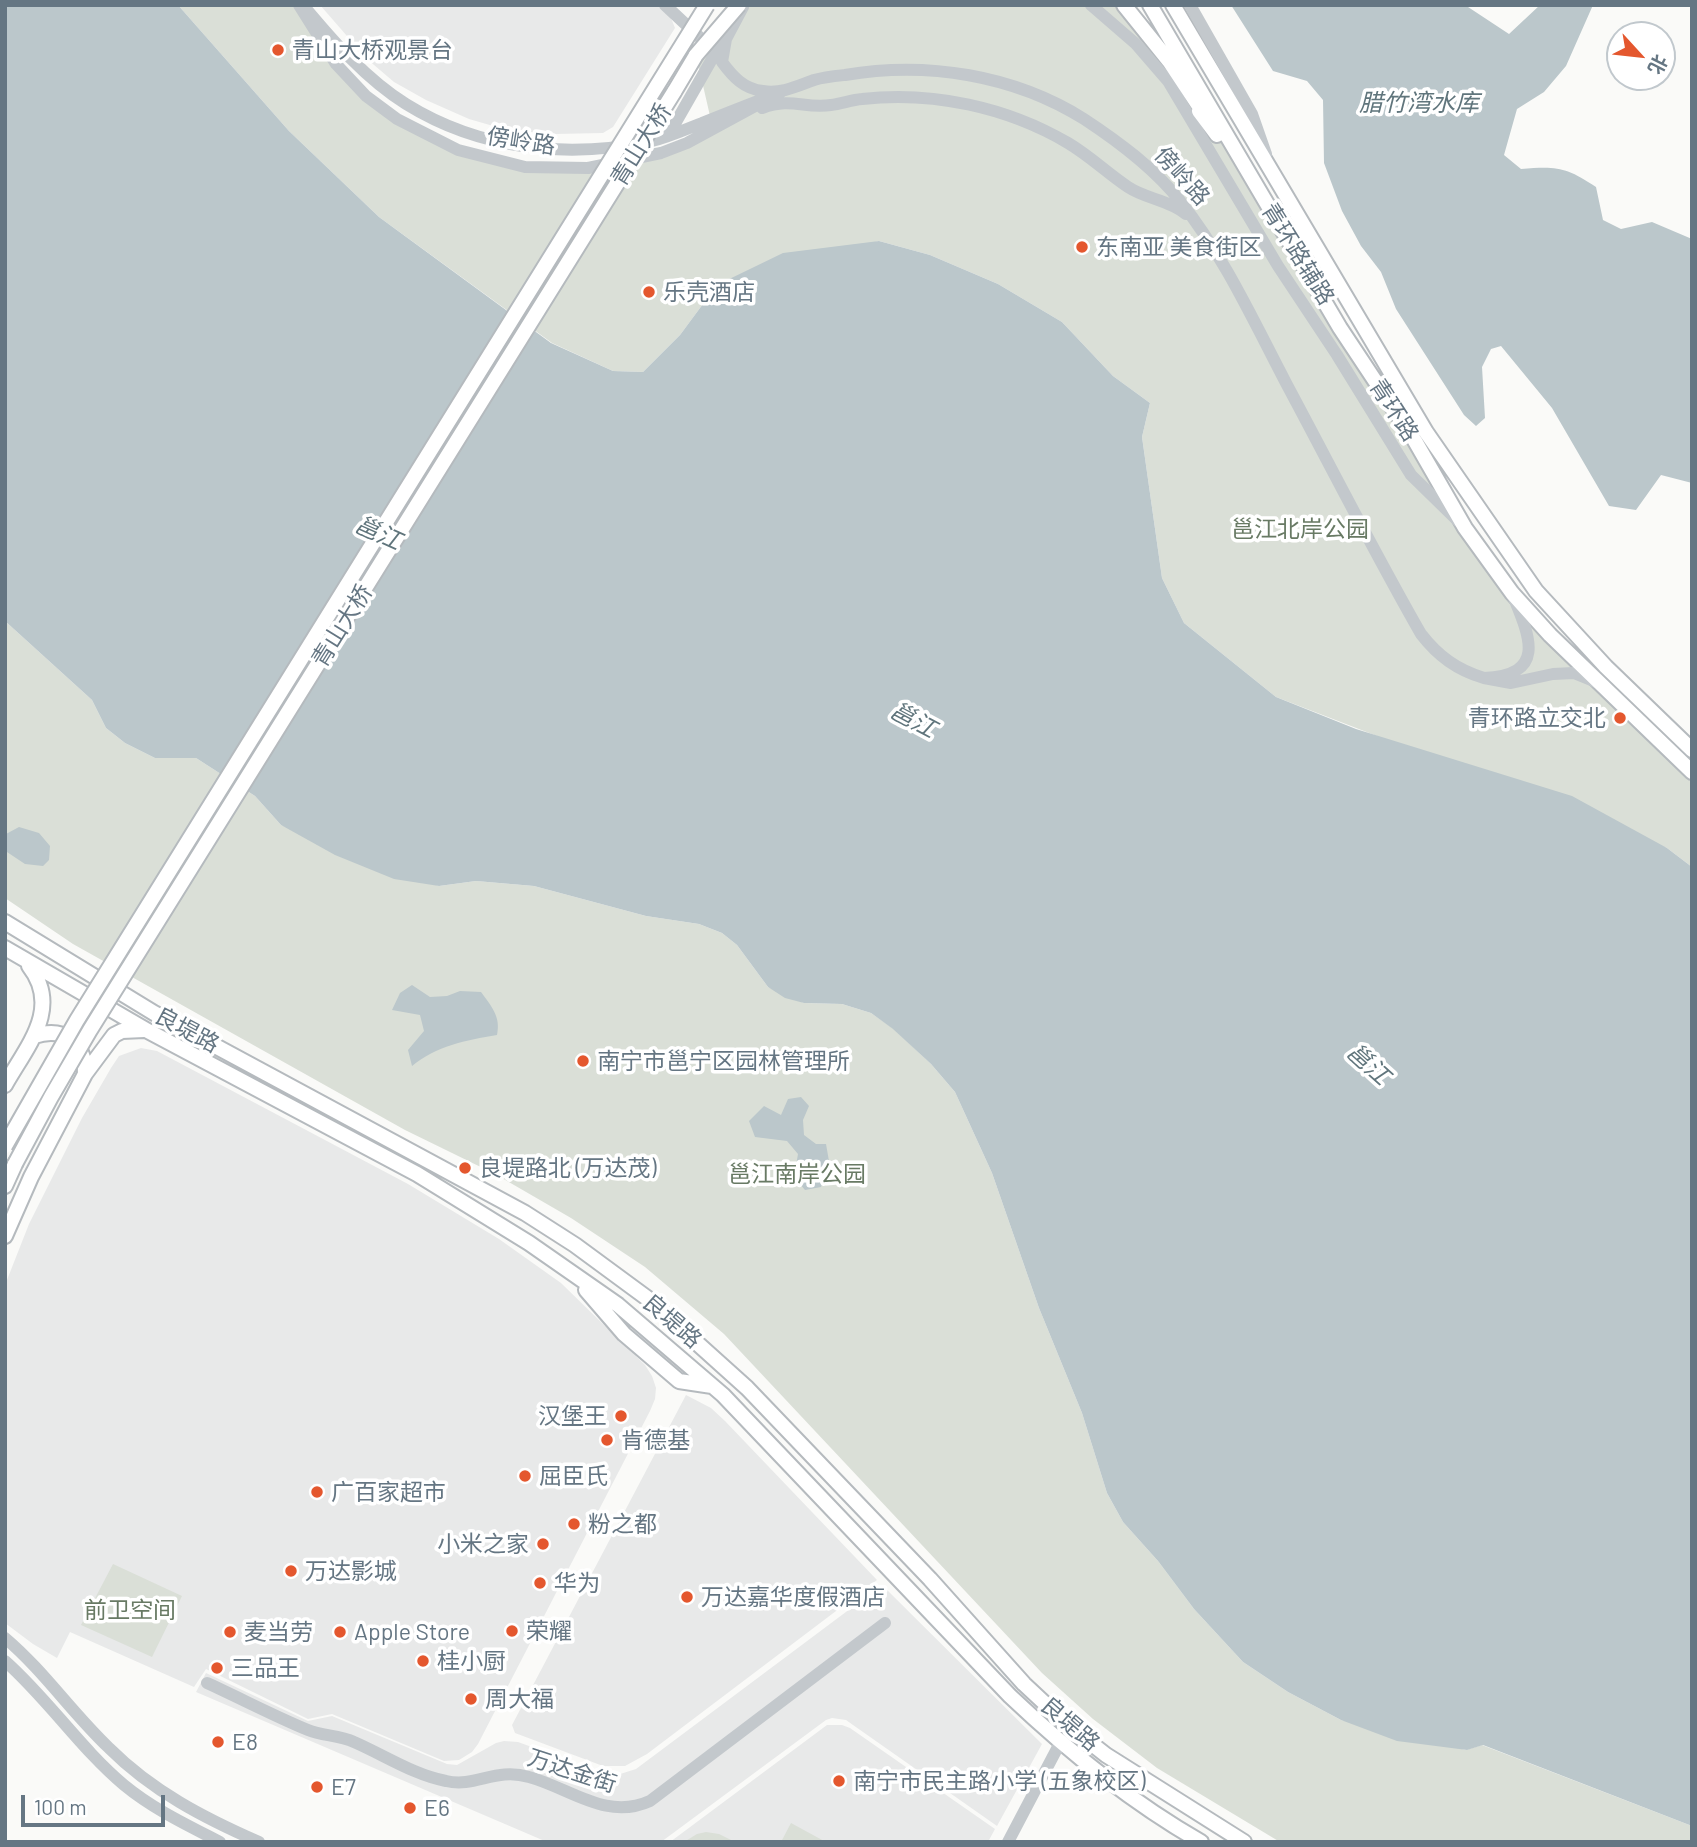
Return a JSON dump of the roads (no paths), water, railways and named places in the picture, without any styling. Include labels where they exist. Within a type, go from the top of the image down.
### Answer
[{"type":"main road","points":[[696,55],[728,5]]},
{"type":"main road","points":[[696,55],[739,5]]},
{"type":"main road","points":[[1114,5],[1155,50],[1217,135]]},
{"type":"main road","points":[[1124,5],[1169,61],[1217,135],[1273,231],[1308,272]]},
{"type":"main road","name":"青环路","points":[[1150,5],[1340,328],[1415,441],[1465,528],[1512,593],[1550,635],[1692,772]]},
{"type":"main road","name":"青环路","points":[[1173,5],[1426,432],[1535,591],[1606,667],[1692,750]]},
{"type":"main road","name":"青山大桥","points":[[5,1146],[77,1020],[704,7]]},
{"type":"main road","name":"青山大桥","points":[[5,1186],[51,1097],[90,1030],[696,55]]},
{"type":"main road","name":"良堤路","points":[[5,922],[154,1013],[525,1213],[575,1245],[647,1298],[747,1388],[930,1579],[1024,1684],[1069,1726],[1106,1755],[1244,1842]]},
{"type":"main road","name":"良堤路","points":[[5,948],[148,1031],[417,1174],[529,1243],[618,1305],[712,1386],[1010,1696],[1060,1743],[1094,1770],[1201,1842]]},
{"type":"main road","points":[[5,1085],[34,1036],[41,1017],[44,995],[38,977],[26,962]]},
{"type":"main road","points":[[5,1236],[31,1177],[85,1073],[114,1035],[122,1031],[148,1031]]},
{"type":"main road","points":[[34,1036],[57,1032],[71,1039],[82,1049],[85,1073]]},
{"type":"main road","points":[[209,1064],[218,1046]]},
{"type":"street","name":"傍岭路","points":[[301,5],[336,64],[366,96],[397,119],[458,150],[493,161],[526,167],[588,168],[661,153],[782,92]]},
{"type":"street","name":"傍岭路","points":[[301,5],[377,82],[405,103],[434,119],[498,142],[527,148],[613,147],[654,141],[818,79],[858,72],[898,69],[979,77],[1046,99],[1082,118],[1118,142],[1180,200],[1228,273],[1421,634],[1442,657],[1470,674],[1511,683],[1553,674],[1574,673],[1601,684]]},
{"type":"street","points":[[665,5],[719,58],[735,79],[750,88],[782,92]]},
{"type":"street","points":[[668,136],[719,58],[744,5]]},
{"type":"street","name":"青环路辅路","points":[[1091,5],[1136,44],[1168,81],[1278,266],[1411,475],[1465,528]]},
{"type":"street","name":"青环路辅路","points":[[1191,5],[1252,114],[1272,171]]},
{"type":"street","points":[[613,147],[688,27],[704,7]]},
{"type":"street","points":[[713,128],[785,102],[824,106],[862,99],[897,98],[964,103],[1041,129],[1087,155],[1130,189],[1171,205],[1195,222]]},
{"type":"street","points":[[1485,678],[1509,675],[1522,665],[1528,656],[1529,635],[1512,593]]},
{"type":"street","name":"万达金街","points":[[207,1683],[310,1731],[351,1740],[437,1779],[462,1783],[496,1773],[514,1773],[532,1777],[597,1804],[626,1808],[650,1801],[885,1623]]},
{"type":"street","points":[[5,1638],[24,1654],[107,1747],[135,1773],[200,1814],[260,1842]]},
{"type":"street","points":[[5,1661],[124,1785],[159,1810],[220,1842]]},
{"type":"street","points":[[1008,1842],[1060,1743]]},
{"type":"water","name":"邕江","points":[[5,5],[178,5],[289,131],[379,217],[551,343],[613,371],[643,372],[680,335],[717,285],[783,253],[879,241],[930,255],[998,284],[1062,322],[1113,376],[1150,403],[1142,437],[1162,578],[1184,623],[1276,697],[1356,729],[1572,796],[1667,848],[1692,867],[1692,1826],[1483,1745],[1467,1750],[1397,1741],[1341,1720],[1288,1692],[1243,1662],[1194,1609],[1158,1561],[1123,1522],[1107,1493],[1082,1413],[1039,1308],[992,1173],[955,1092],[931,1064],[871,1013],[842,1004],[804,1003],[785,998],[768,987],[737,945],[722,933],[699,924],[646,916],[534,886],[476,881],[439,886],[394,879],[335,855],[281,825],[255,796],[196,758],[155,758],[125,743],[106,728],[92,700],[5,621]]},
{"type":"water","name":"腊竹湾水库","points":[[1231,5],[1465,5],[1509,34],[1540,5],[1593,5],[1566,66],[1544,92],[1517,109],[1504,155],[1521,169],[1561,169],[1586,180],[1596,187],[1603,220],[1621,229],[1652,222],[1692,239],[1692,483],[1661,475],[1636,510],[1609,506],[1552,408],[1501,346],[1491,349],[1482,367],[1485,418],[1476,426],[1464,415],[1396,309],[1381,272],[1361,246],[1342,211],[1324,163],[1323,100],[1307,81],[1273,71]]},
{"type":"water","points":[[19,827],[39,833],[50,846],[49,860],[43,866],[25,864],[7,852],[6,834]]},
{"type":"water","points":[[412,985],[430,997],[447,996],[460,991],[481,992],[497,1017],[497,1035],[441,1049],[412,1066],[408,1050],[424,1031],[420,1015],[392,1010],[400,993]]},
{"type":"water","points":[[801,1097],[809,1106],[803,1120],[804,1135],[816,1144],[826,1144],[830,1167],[821,1187],[805,1190],[794,1177],[798,1154],[787,1141],[755,1137],[749,1121],[764,1106],[781,1115],[788,1099]]},
{"type":"place","name":"青山大桥观景台","points":[[278,50]]},
{"type":"place","name":"东南亚 美食街区","points":[[1082,247]]},
{"type":"place","name":"乐壳酒店","points":[[649,292]]},
{"type":"place","name":"青环路立交北","points":[[1620,718]]},
{"type":"place","name":"南宁市邕宁区园林管理所","points":[[583,1061]]},
{"type":"place","name":"良堤路北 (万达茂)","points":[[465,1168]]},
{"type":"place","name":"汉堡王","points":[[621,1416]]},
{"type":"place","name":"肯德基","points":[[607,1440]]},
{"type":"place","name":"屈臣氏","points":[[525,1476]]},
{"type":"place","name":"广百家超市","points":[[317,1492]]},
{"type":"place","name":"粉之都","points":[[574,1524]]},
{"type":"place","name":"小米之家","points":[[543,1544]]},
{"type":"place","name":"万达影城","points":[[291,1571]]},
{"type":"place","name":"华为","points":[[540,1583]]},
{"type":"place","name":"万达嘉华度假酒店","points":[[687,1597]]},
{"type":"place","name":"荣耀","points":[[512,1631]]},
{"type":"place","name":"麦当劳","points":[[230,1632]]},
{"type":"place","name":"Apple Store","points":[[340,1632]]},
{"type":"place","name":"桂小厨","points":[[423,1661]]},
{"type":"place","name":"三品王","points":[[217,1668]]},
{"type":"place","name":"周大福","points":[[471,1699]]},
{"type":"place","name":"E8","points":[[218,1742]]},
{"type":"place","name":"南宁市民主路小学 (五象校区)","points":[[839,1781]]},
{"type":"place","name":"E7","points":[[317,1787]]},
{"type":"place","name":"E6","points":[[410,1808]]},
{"type":"park label","name":"邕江北岸公园","points":[[1300,529]]},
{"type":"park label","name":"邕江南岸公园","points":[[797,1174]]},
{"type":"park label","name":"前卫空间","points":[[130,1610]]}]
